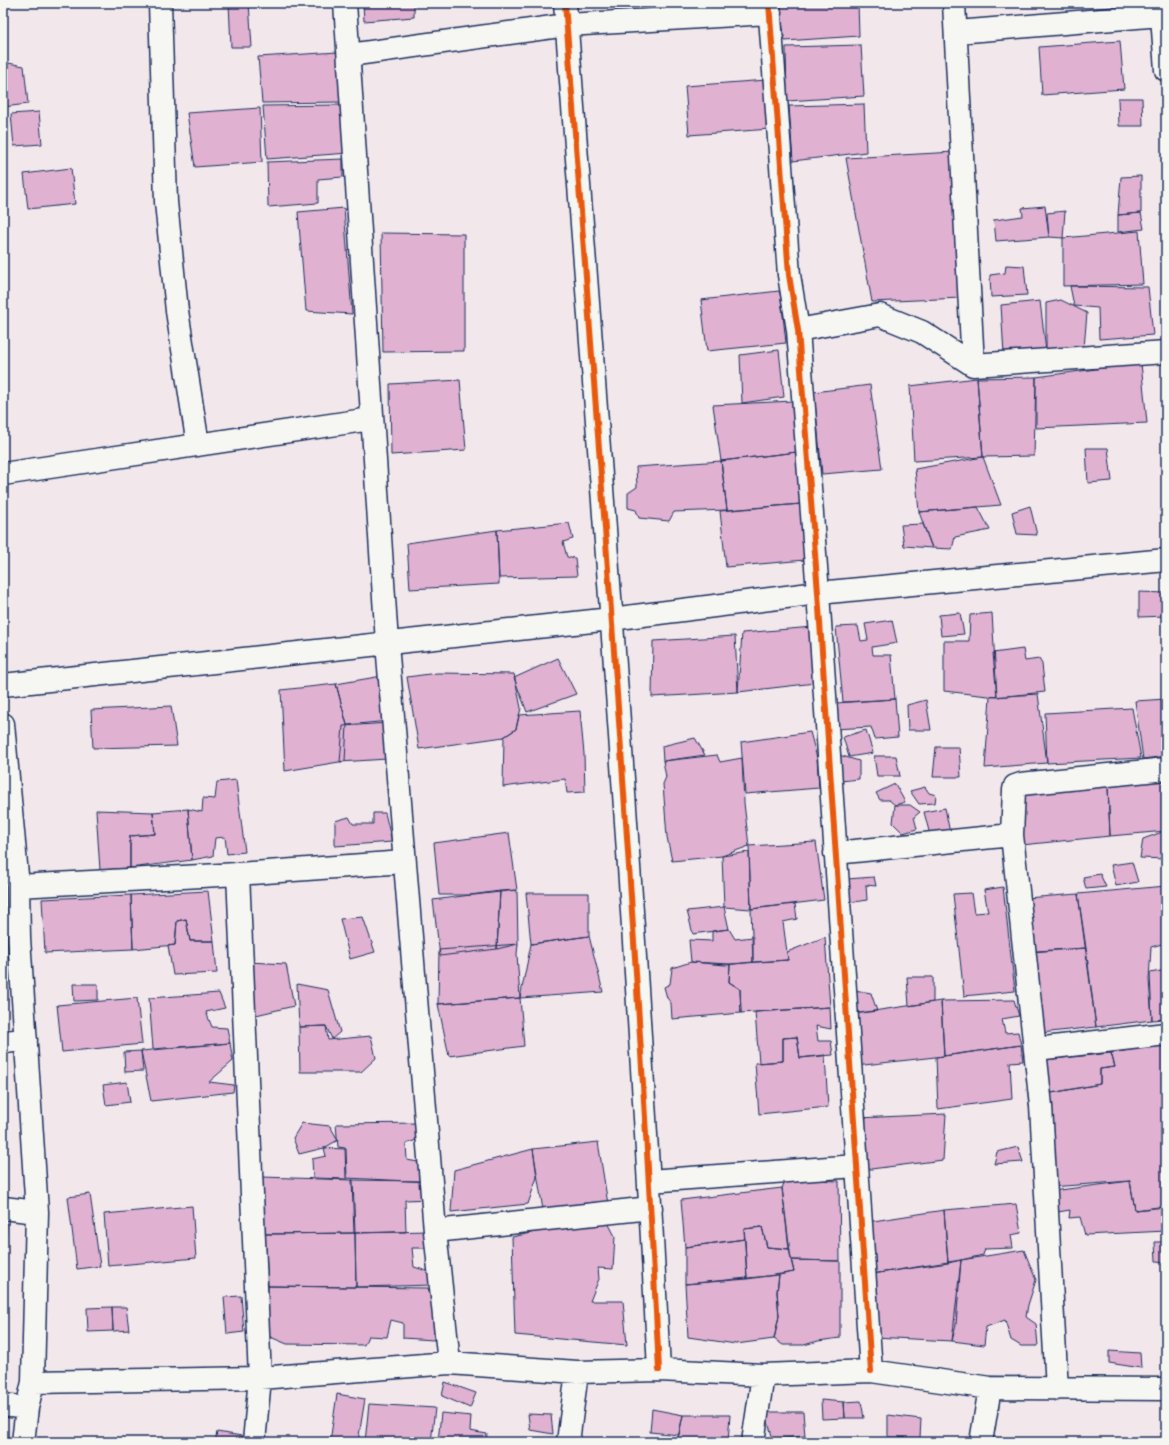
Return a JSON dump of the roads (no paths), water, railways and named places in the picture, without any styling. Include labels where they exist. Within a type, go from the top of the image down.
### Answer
[{"type":"street","points":[[160,3],[166,202],[177,311],[198,445]]},
{"type":"street","points":[[345,3],[371,418],[387,643],[435,1231],[449,1363]]},
{"type":"street","points":[[565,3],[611,619],[651,1208],[659,1370]]},
{"type":"street","points":[[954,3],[957,32],[973,365]]},
{"type":"street","points":[[349,55],[567,25],[769,8],[789,275],[798,330],[818,593],[871,1371]]},
{"type":"street","points":[[957,32],[1161,9],[1166,70]]},
{"type":"street","points":[[798,330],[880,315],[922,332],[973,365],[1166,352]]},
{"type":"street","points":[[3,474],[371,418]]},
{"type":"street","points":[[3,685],[611,619],[818,593],[1166,560]]},
{"type":"street","points":[[3,724],[18,886],[19,938],[37,1212],[33,1382],[27,1408],[23,1442]]},
{"type":"street","points":[[1057,1389],[1041,1106],[1012,835],[1016,786],[1166,769]]},
{"type":"street","points":[[835,852],[1012,835]]},
{"type":"street","points":[[18,886],[238,874],[404,862]]},
{"type":"street","points":[[238,874],[260,1378],[254,1442]]},
{"type":"street","points":[[1036,1049],[1166,1034]]},
{"type":"street","points":[[3,1042],[26,1040]]},
{"type":"street","points":[[649,1181],[856,1166]]},
{"type":"street","points":[[3,1208],[37,1212]]},
{"type":"street","points":[[435,1231],[651,1208]]},
{"type":"street","points":[[33,1382],[260,1378],[449,1363],[577,1372],[659,1370],[763,1375],[871,1371],[990,1388],[1166,1389]]},
{"type":"street","points":[[568,1442],[577,1372]]},
{"type":"street","points":[[753,1442],[763,1375]]},
{"type":"street","points":[[981,1442],[990,1388]]},
{"type":"street","points":[[3,1405],[27,1408]]}]
